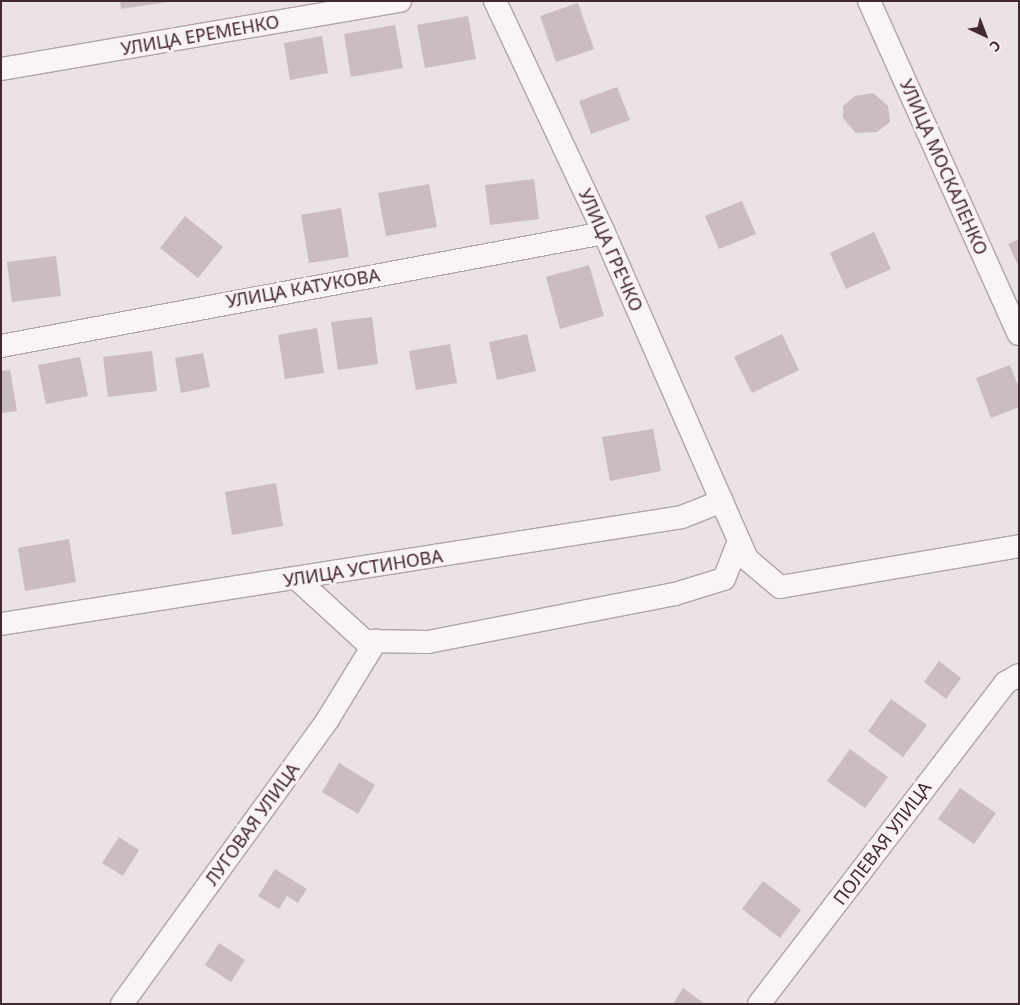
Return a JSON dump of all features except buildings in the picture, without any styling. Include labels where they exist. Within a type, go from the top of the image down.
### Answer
[{"type":"street","name":"УЛИЦА ЕРЕМЕНКО","points":[[1,69],[400,1]]},
{"type":"street","name":"УЛИЦА ГРЕЧКО","points":[[495,1],[604,233],[747,559],[780,587],[1019,546]]},
{"type":"street","name":"УЛИЦА МОСКАЛЕНКО","points":[[869,1],[1019,334]]},
{"type":"street","name":"УЛИЦА КАТУКОВА","points":[[1,346],[604,233]]},
{"type":"street","name":"УЛИЦА УСТИНОВА","points":[[1,624],[682,517],[722,501]]},
{"type":"street","points":[[297,579],[365,641],[428,642],[675,594],[724,579],[740,541]]},
{"type":"street","name":"ЛУГОВАЯ УЛИЦА","points":[[122,1004],[328,719],[376,641]]},
{"type":"street","name":"ПОЛЕВАЯ УЛИЦА","points":[[759,1004],[1012,679]]}]
